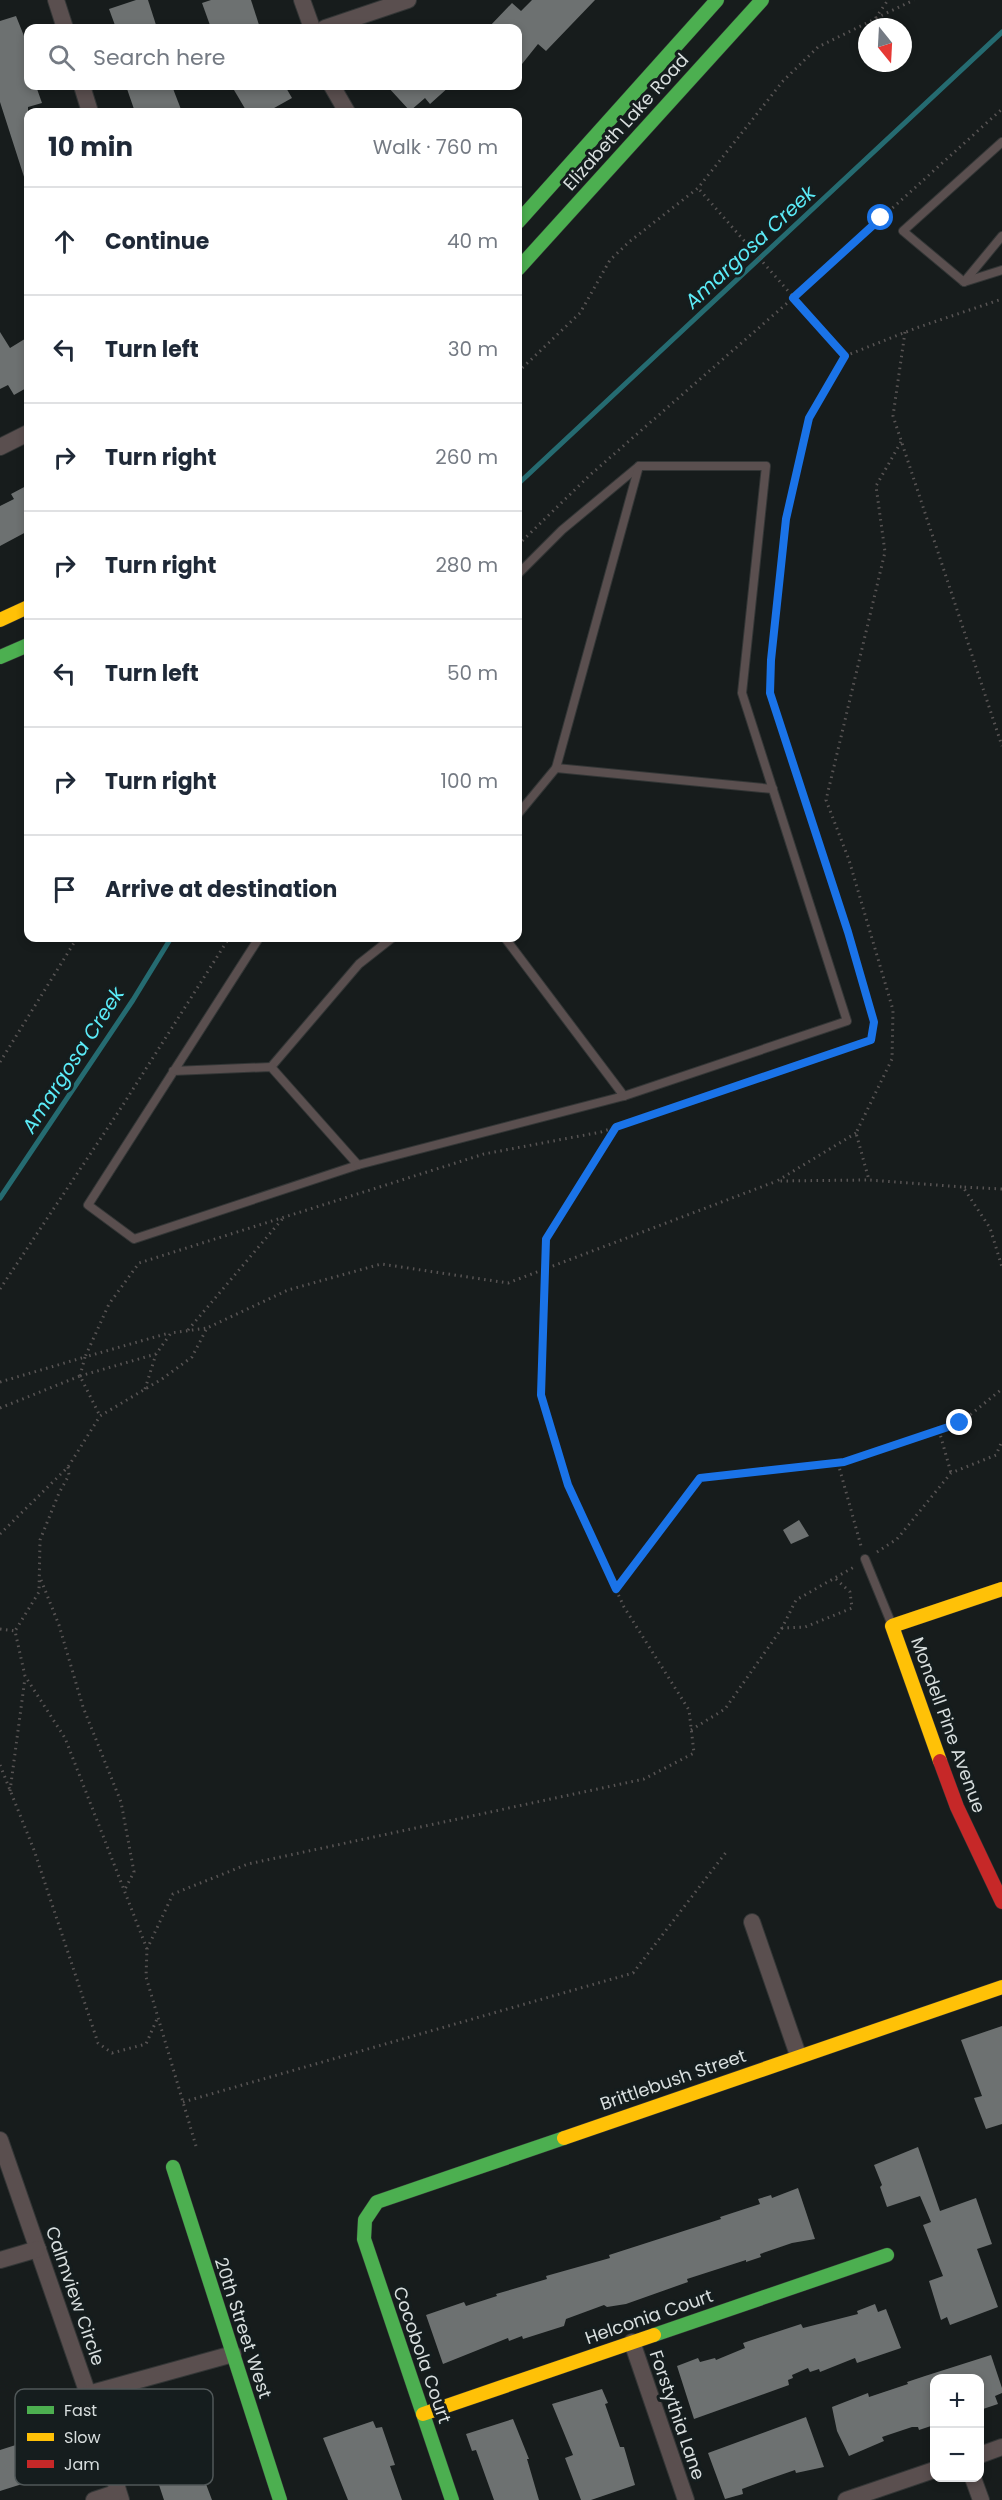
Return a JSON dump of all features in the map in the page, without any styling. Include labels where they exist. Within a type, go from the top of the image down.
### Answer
[{"type":"street","points":[[56,0],[64,24]]},
{"type":"street","points":[[302,0],[311,24]]},
{"type":"street","points":[[337,24],[408,0]]},
{"type":"street","name":"Elizabeth Lake Road","points":[[522,218],[717,0]]},
{"type":"street","name":"Elizabeth Lake Road","points":[[522,263],[762,0]]},
{"type":"street","points":[[83,90],[89,108]]},
{"type":"street","points":[[333,90],[344,108]]},
{"type":"street","points":[[0,447],[24,435]]},
{"type":"street","points":[[0,620],[24,609]]},
{"type":"street","points":[[0,657],[24,647]]},
{"type":"street","points":[[892,1626],[1002,1589]]},
{"type":"street","name":"Mondell Pine Avenue","points":[[892,1626],[957,1807],[1002,1902]]},
{"type":"street","points":[[752,1922],[798,2055]]},
{"type":"street","name":"Brittlebush Street","points":[[365,2220],[376,2202],[798,2055],[1002,1987]]},
{"type":"street","name":"Calmview Circle","points":[[0,2140],[86,2389]]},
{"type":"street","name":"20th Street West","points":[[173,2167],[280,2500]]},
{"type":"street","name":"Cocobola Court","points":[[365,2220],[364,2239],[452,2500]]},
{"type":"street","points":[[0,2260],[38,2249]]},
{"type":"street","name":"Helconia Court","points":[[423,2414],[887,2255]]},
{"type":"street","name":"Forstythia Lane","points":[[632,2342],[686,2500]]},
{"type":"street","points":[[106,2389],[233,2354]]},
{"type":"street","points":[[984,2453],[1002,2446]]},
{"type":"street","points":[[846,2500],[930,2471]]},
{"type":"street","points":[[974,2482],[981,2500]]},
{"type":"street","points":[[94,2500],[120,2496]]},
{"type":"lane","points":[[964,282],[903,231],[1002,142]]},
{"type":"lane","points":[[964,282],[1002,236]]},
{"type":"lane","points":[[964,282],[1002,270]]},
{"type":"lane","points":[[256,942],[88,1205],[134,1239],[358,1166],[624,1096],[847,1021],[742,693],[766,466],[639,466],[562,530],[522,570]]},
{"type":"lane","points":[[522,809],[556,768],[639,466]]},
{"type":"lane","points":[[556,768],[773,789]]},
{"type":"lane","points":[[174,1071],[271,1067],[359,964],[387,942]]},
{"type":"lane","points":[[508,942],[624,1096]]},
{"type":"lane","points":[[271,1067],[358,1166]]},
{"type":"lane","points":[[865,1559],[892,1626]]},
{"type":"path","points":[[875,18],[888,0]]},
{"type":"path","points":[[876,18],[914,0]]},
{"type":"path","points":[[522,368],[580,313],[610,260],[629,242],[698,188],[790,74],[819,47],[858,27]]},
{"type":"path","points":[[522,541],[590,475],[793,298],[1002,109]]},
{"type":"path","points":[[698,188],[845,356]]},
{"type":"path","points":[[100,1416],[80,1376],[85,1357],[109,1304],[139,1263],[484,1155],[601,1132],[871,1040],[874,1022],[770,693],[771,660],[786,519],[809,418],[845,356],[905,332],[1002,299]]},
{"type":"path","points":[[905,332],[893,416],[1002,746]]},
{"type":"path","points":[[0,1382],[171,1333],[207,1328],[288,1290],[381,1264],[508,1282],[546,1270],[777,1181],[856,1133],[892,1059],[892,1010],[849,860],[826,800],[885,552],[876,486],[901,442]]},
{"type":"path","points":[[0,1062],[75,942]]},
{"type":"path","points":[[0,1289],[128,1098],[226,942]]},
{"type":"path","points":[[147,1949],[173,1894],[248,1864],[644,1779],[694,1753],[689,1710],[624,1607],[568,1485],[541,1395],[546,1239],[616,1127]]},
{"type":"path","points":[[856,1133],[869,1180]]},
{"type":"path","points":[[777,1181],[869,1180],[1002,1190]]},
{"type":"path","points":[[963,1187],[990,1228],[1002,1267]]},
{"type":"path","points":[[188,1330],[285,1216]]},
{"type":"path","points":[[0,1534],[68,1467],[100,1416],[145,1389],[192,1356],[207,1328]]},
{"type":"path","points":[[145,1389],[156,1354],[171,1333]]},
{"type":"path","points":[[0,1408],[80,1376],[156,1354]]},
{"type":"path","points":[[616,1589],[700,1478],[837,1463],[960,1423],[1002,1389]]},
{"type":"path","points":[[939,1430],[951,1473]]},
{"type":"path","points":[[692,1730],[725,1709],[782,1628],[796,1600],[836,1579],[897,1539],[951,1473],[996,1455],[1002,1442]]},
{"type":"path","points":[[837,1463],[865,1559]]},
{"type":"path","points":[[68,1467],[69,1474],[59,1492],[40,1540],[39,1592],[15,1631],[25,1676],[64,1738],[147,1949],[146,1977],[196,2145]]},
{"type":"path","points":[[40,1578],[59,1625],[83,1707],[121,1802],[134,1872],[124,1889]]},
{"type":"path","points":[[782,1628],[805,1627],[852,1608],[850,1592],[836,1579]]},
{"type":"path","points":[[0,1629],[15,1631]]},
{"type":"path","points":[[10,1792],[25,1676]]},
{"type":"path","points":[[0,1765],[34,1850],[98,2043],[112,2053],[146,2044],[158,2017]]},
{"type":"path","points":[[183,2102],[633,1973],[727,1851]]},
{"type":"building","points":[[136,0],[148,0],[156,24],[115,24],[109,9]]},
{"type":"building","points":[[211,0],[251,0],[259,24],[210,24],[202,3]]},
{"type":"building","points":[[532,0],[595,0],[546,51],[538,44],[522,64],[522,24],[492,24],[512,3],[521,11]]},
{"type":"building","points":[[16,16],[24,36],[24,90],[37,90],[42,103],[24,108],[24,177],[0,102],[0,21]]},
{"type":"building","points":[[127,90],[174,90],[180,108],[134,108]]},
{"type":"building","points":[[234,90],[287,90],[292,98],[274,108],[245,108]]},
{"type":"building","points":[[391,90],[446,90],[430,104],[425,98],[413,108],[407,108]]},
{"type":"building","points":[[0,332],[10,348],[24,339],[24,389],[14,395],[8,385],[0,389]]},
{"type":"building","points":[[24,487],[24,533],[0,546],[0,506],[14,499],[11,494]]},
{"type":"building","points":[[799,1520],[809,1536],[791,1544],[783,1530]]},
{"type":"building","points":[[1002,2026],[1002,2124],[986,2129],[974,2098],[982,2096],[961,2040]]},
{"type":"building","points":[[918,2147],[940,2211],[976,2198],[992,2244],[977,2249],[998,2307],[950,2325],[947,2317],[941,2320],[929,2281],[943,2276],[923,2225],[931,2222],[920,2196],[887,2207],[874,2165]]},
{"type":"building","points":[[798,2188],[815,2239],[792,2243],[760,2254],[761,2257],[687,2279],[688,2282],[626,2304],[607,2307],[604,2305],[566,2319],[564,2326],[523,2339],[522,2336],[509,2341],[508,2338],[443,2364],[426,2315],[464,2302],[466,2306],[497,2296],[496,2294],[547,2279],[546,2276],[610,2258],[609,2255],[760,2204],[758,2199],[771,2195],[772,2198]]},
{"type":"building","points":[[875,2304],[878,2312],[886,2309],[901,2348],[857,2363],[855,2358],[820,2372],[819,2369],[810,2372],[808,2368],[792,2375],[793,2378],[788,2380],[789,2385],[694,2419],[677,2366],[698,2358],[700,2362],[715,2358],[716,2360],[745,2348],[743,2343],[801,2324],[803,2328],[858,2314],[857,2311]]},
{"type":"building","points":[[991,2355],[1002,2393],[995,2396],[998,2404],[984,2409],[984,2374],[932,2374]]},
{"type":"building","points":[[930,2375],[930,2426],[919,2430],[918,2427],[912,2427],[882,2437],[884,2441],[849,2456],[837,2431],[832,2407],[868,2393],[869,2397],[908,2384],[907,2382]]},
{"type":"building","points":[[602,2389],[608,2403],[605,2404],[620,2447],[624,2447],[635,2485],[591,2500],[581,2500],[565,2458],[573,2455],[552,2404]]},
{"type":"building","points":[[806,2417],[824,2467],[796,2473],[795,2470],[742,2489],[743,2494],[725,2499],[708,2453]]},
{"type":"building","points":[[513,2419],[529,2459],[527,2459],[539,2500],[494,2500],[476,2450],[472,2451],[466,2434]]},
{"type":"building","points":[[373,2421],[376,2428],[382,2427],[395,2465],[390,2466],[402,2500],[348,2500],[323,2438]]},
{"type":"building","points":[[15,2445],[15,2485],[19,2485],[0,2491],[0,2450]]},
{"type":"building","points":[[159,2485],[206,2485],[212,2500],[164,2500]]},
{"type":"waterway","name":"Amargosa Creek","points":[[522,480],[1002,32]]},
{"type":"waterway","name":"Amargosa Creek","points":[[0,1198],[133,1000],[169,942]]},
{"type":"traffic: fast","points":[[522,218],[717,0]]},
{"type":"traffic: fast","points":[[522,265],[762,0]]},
{"type":"traffic: fast","points":[[0,657],[24,647]]},
{"type":"traffic: fast","points":[[452,2500],[364,2239],[365,2220],[377,2202],[564,2138]]},
{"type":"traffic: fast","points":[[173,2167],[280,2500]]},
{"type":"traffic: fast","points":[[654,2335],[887,2255]]},
{"type":"traffic: slow","points":[[0,620],[24,609]]},
{"type":"traffic: slow","points":[[940,1761],[892,1626],[1002,1589]]},
{"type":"traffic: slow","points":[[564,2138],[1002,1987]]},
{"type":"traffic: slow","points":[[423,2414],[654,2335]]},
{"type":"traffic: jam","points":[[940,1761],[957,1807],[1002,1902]]},
{"type":"route","points":[[881,218],[793,298],[845,356],[809,418],[786,519],[771,660],[770,693],[848,932],[874,1022],[871,1040],[616,1127],[546,1239],[541,1395],[568,1485],[616,1589],[700,1478],[844,1462],[960,1423]]}]
